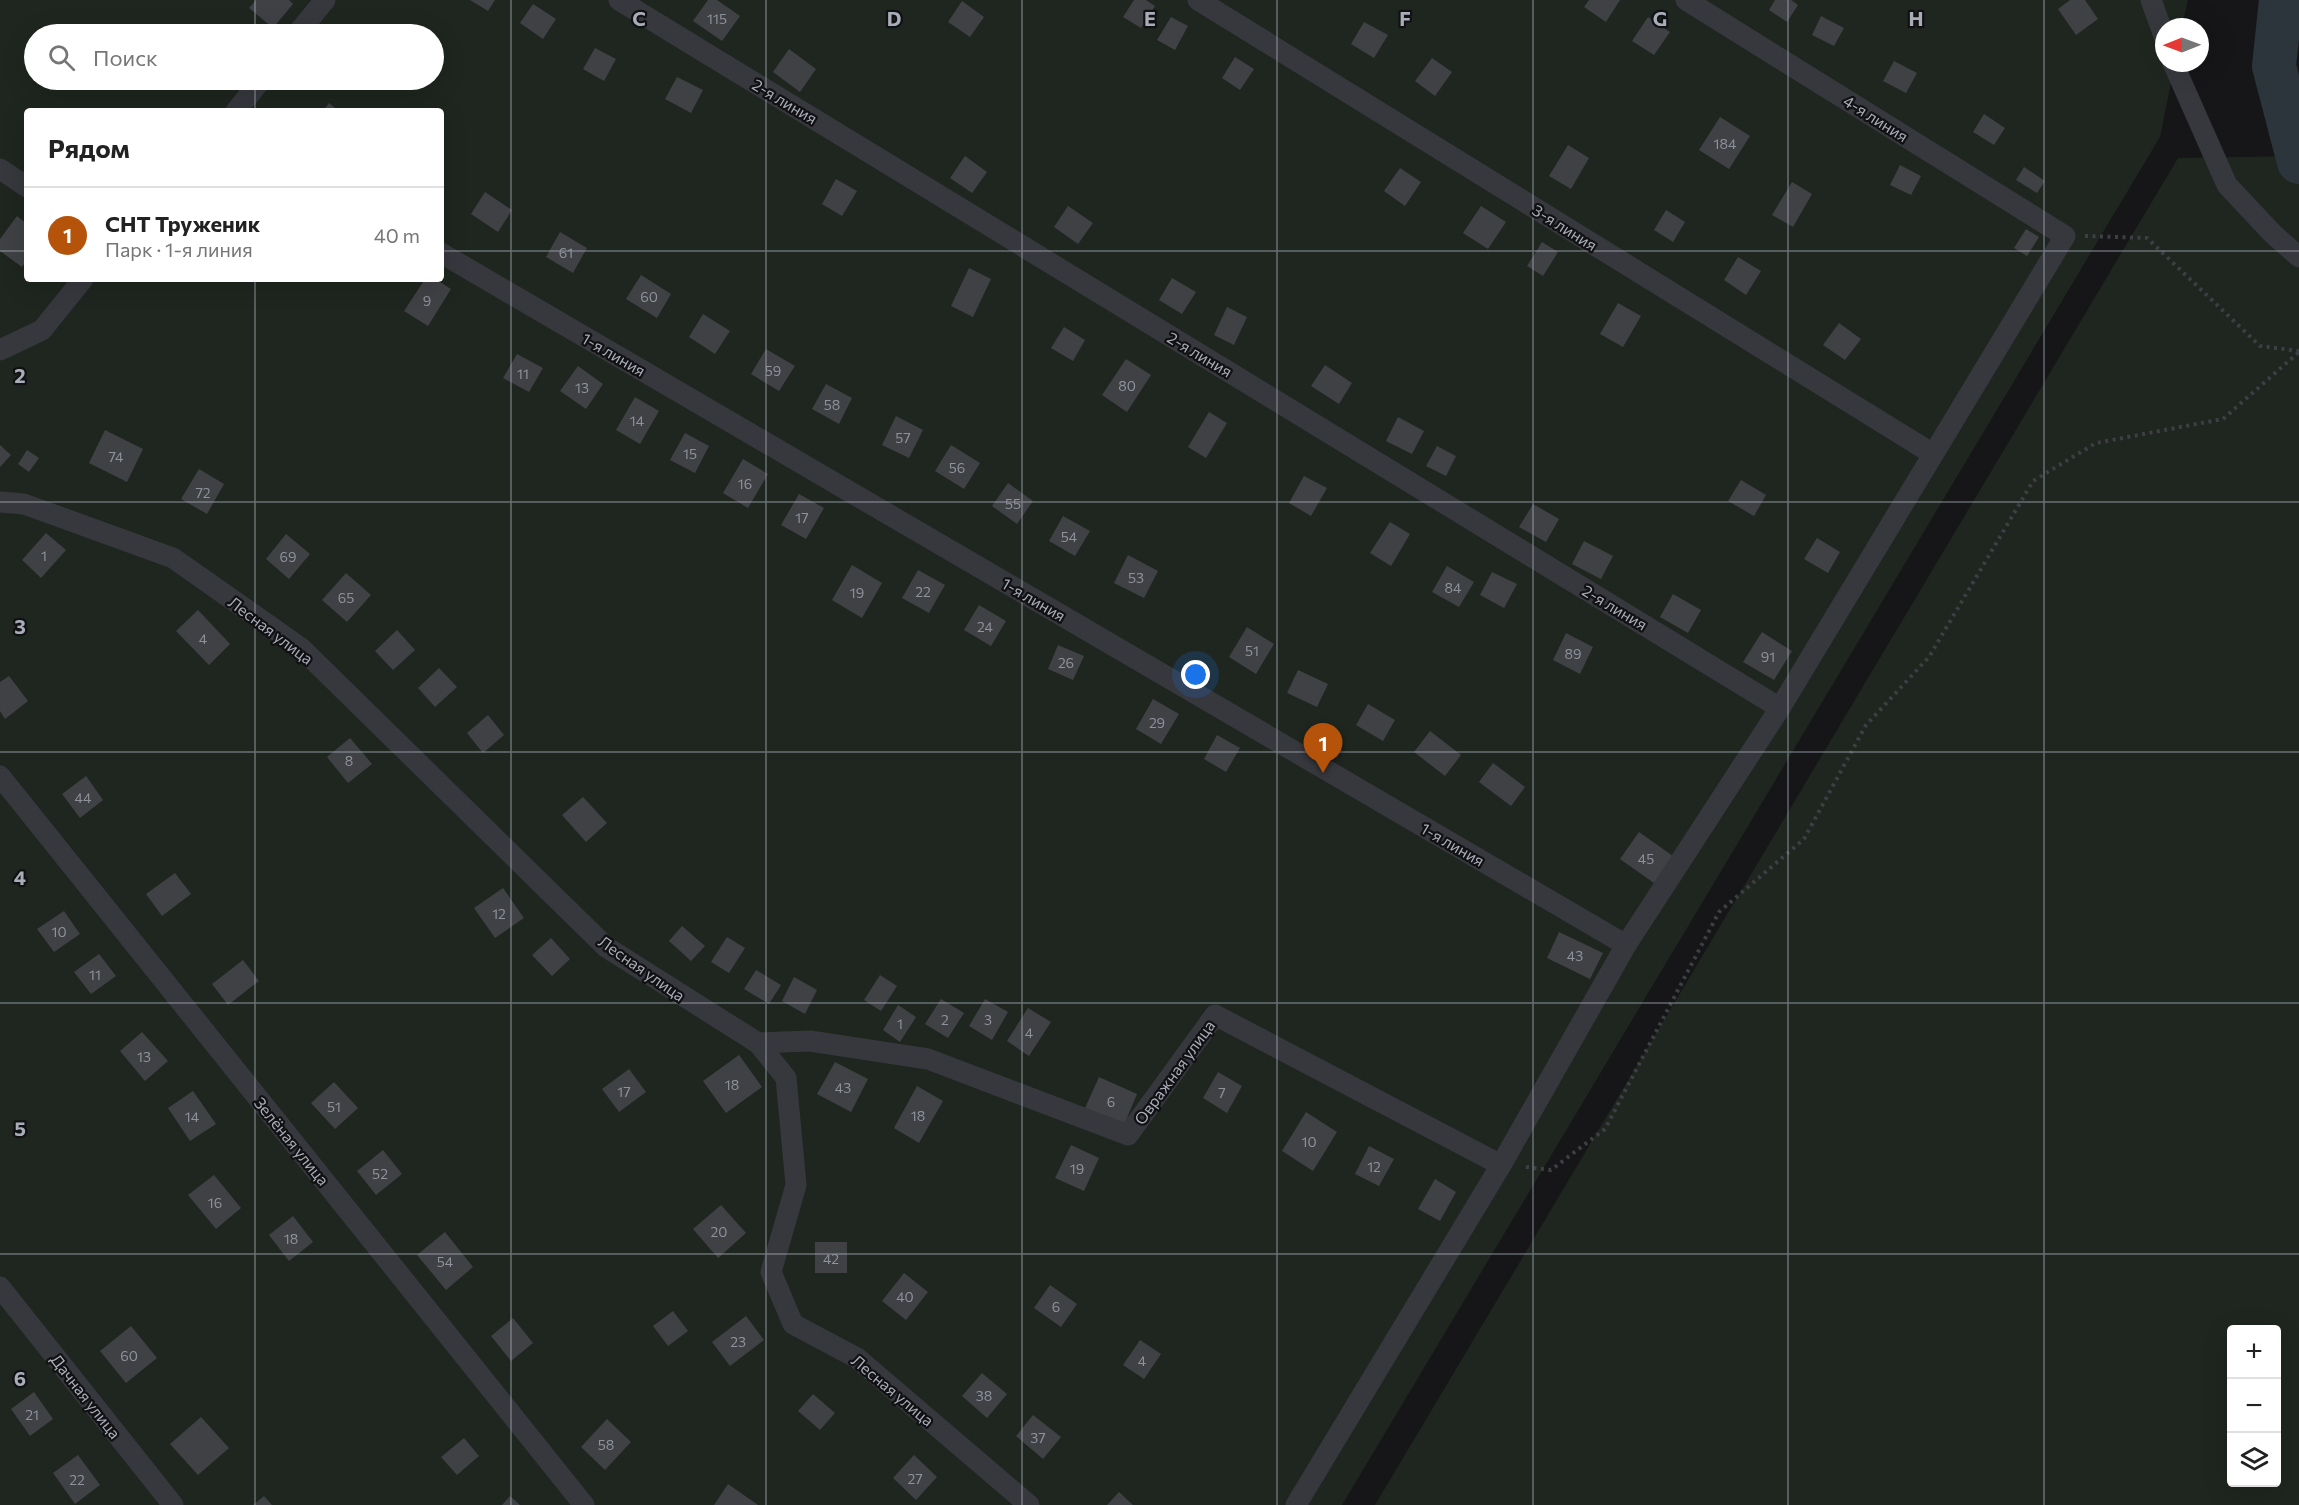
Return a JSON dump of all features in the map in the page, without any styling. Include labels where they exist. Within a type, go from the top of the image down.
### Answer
[{"type":"street","name":"2-я линия","points":[[619,0],[1780,708]]},
{"type":"street","name":"3-я линия","points":[[1198,0],[1933,454]]},
{"type":"street","name":"4-я линия","points":[[1686,0],[2065,236]]},
{"type":"street","points":[[2151,0],[2158,18]]},
{"type":"street","points":[[305,24],[322,1]]},
{"type":"street","points":[[2177,72],[2227,185],[2272,234],[2299,257]]},
{"type":"street","points":[[238,108],[253,90]]},
{"type":"street","points":[[0,169],[24,186]]},
{"type":"street","points":[[1296,1505],[1501,1165],[1626,945],[1780,708],[2065,236]]},
{"type":"street","name":"1-я линия","points":[[444,255],[1626,945]]},
{"type":"street","points":[[0,350],[42,330],[81,282]]},
{"type":"street","points":[[0,337],[42,330]]},
{"type":"street","name":"Лесная улица","points":[[0,502],[24,504],[173,558],[301,648],[606,947],[758,1043],[786,1078],[796,1185],[771,1272],[793,1324],[857,1358],[1029,1505]]},
{"type":"street","name":"Зелёная улица","points":[[0,776],[584,1505]]},
{"type":"street","name":"Овражная улица","points":[[758,1043],[810,1041],[928,1059],[1128,1135],[1215,1015],[1501,1165]]},
{"type":"street","name":"Дачная улица","points":[[0,1287],[173,1505]]},
{"type":"path","points":[[2065,236],[2147,238],[2260,346],[2299,352]]},
{"type":"path","points":[[1501,1165],[1551,1170],[1605,1130],[1719,912],[1804,839],[1866,725],[1929,657],[2033,480],[2096,443],[2223,419],[2299,352]]},
{"type":"shaded area","points":[[0,0],[2188,0],[2184,18],[2155,18],[2155,72],[2173,72],[2160,137],[1342,1505],[0,1505]]},
{"type":"shaded area","points":[[2299,156],[2299,1505],[1375,1505],[2178,158]]},
{"type":"building","points":[[256,0],[289,0],[293,4],[276,24],[268,24],[249,8]]},
{"type":"building","points":[[470,0],[495,0],[488,11]]},
{"type":"building","points":[[708,0],[717,0],[740,16],[722,41],[693,21]]},
{"type":"building","points":[[1134,0],[1146,0],[1155,6],[1141,28],[1123,17]]},
{"type":"building","points":[[1589,0],[1620,0],[1606,22],[1584,7]]},
{"type":"building","points":[[1775,0],[1791,0],[1798,5],[1787,22],[1769,10]]},
{"type":"building","points":[[2070,0],[2085,0],[2098,19],[2076,35],[2058,9]]},
{"type":"building","points":[[962,1],[984,17],[970,37],[948,22]]},
{"type":"building","points":[[533,4],[556,19],[543,39],[520,23]]},
{"type":"building","points":[[1821,16],[1844,28],[1834,46],[1812,35]]},
{"type":"building","points":[[1171,17],[1188,26],[1175,50],[1157,40]]},
{"type":"building","points":[[1648,17],[1670,32],[1654,55],[1632,41]]},
{"type":"building","points":[[1364,22],[1388,35],[1374,58],[1351,44]]},
{"type":"building","points":[[595,48],[616,59],[604,81],[583,69]]},
{"type":"building","points":[[789,49],[816,69],[800,92],[773,72]]},
{"type":"building","points":[[1235,57],[1254,69],[1240,90],[1222,78]]},
{"type":"building","points":[[1432,58],[1452,72],[1435,96],[1415,81]]},
{"type":"building","points":[[1894,61],[1917,73],[1906,93],[1883,81]]},
{"type":"building","points":[[677,77],[703,90],[691,113],[665,99]]},
{"type":"building","points":[[329,103],[335,108],[325,108]]},
{"type":"building","points":[[1984,114],[2005,128],[1994,145],[1973,132]]},
{"type":"building","points":[[1720,117],[1750,136],[1729,169],[1699,150]]},
{"type":"building","points":[[1568,145],[1589,158],[1571,189],[1549,176]]},
{"type":"building","points":[[965,156],[987,172],[972,193],[950,178]]},
{"type":"building","points":[[1900,165],[1921,176],[1911,195],[1890,185]]},
{"type":"building","points":[[2024,167],[2045,181],[2037,193],[2016,180]]},
{"type":"building","points":[[1400,168],[1421,182],[1405,206],[1384,191]]},
{"type":"building","points":[[836,179],[857,191],[842,216],[822,204]]},
{"type":"building","points":[[1792,182],[1812,194],[1793,227],[1772,215]]},
{"type":"building","points":[[485,192],[512,210],[498,232],[471,214]]},
{"type":"building","points":[[1068,206],[1093,223],[1078,244],[1054,227]]},
{"type":"building","points":[[1481,206],[1506,222],[1488,249],[1463,233]]},
{"type":"building","points":[[1666,210],[1685,222],[1673,242],[1654,230]]},
{"type":"building","points":[[17,216],[24,222],[24,264],[22,267],[0,251],[0,239]]},
{"type":"building","points":[[2026,229],[2039,237],[2027,256],[2014,248]]},
{"type":"building","points":[[560,232],[587,248],[573,273],[546,257]]},
{"type":"building","points":[[1542,242],[1558,252],[1543,276],[1527,266]]},
{"type":"building","points":[[1738,257],[1761,271],[1746,295],[1724,280]]},
{"type":"building","points":[[969,268],[991,279],[973,317],[951,306]]},
{"type":"building","points":[[641,275],[671,294],[657,318],[626,299]]},
{"type":"building","points":[[1172,278],[1196,292],[1182,314],[1159,300]]},
{"type":"building","points":[[423,282],[440,282],[451,289],[428,326],[404,311]]},
{"type":"building","points":[[1618,303],[1641,316],[1623,347],[1600,334]]},
{"type":"building","points":[[1227,307],[1247,317],[1234,345],[1214,335]]},
{"type":"building","points":[[703,314],[730,331],[715,354],[689,337]]},
{"type":"building","points":[[1839,323],[1861,339],[1845,360],[1823,345]]},
{"type":"building","points":[[1064,327],[1085,340],[1073,361],[1051,348]]},
{"type":"building","points":[[766,349],[795,366],[779,391],[751,374]]},
{"type":"building","points":[[517,354],[543,368],[529,392],[503,378]]},
{"type":"building","points":[[1126,359],[1151,375],[1127,412],[1102,395]]},
{"type":"building","points":[[1325,365],[1352,383],[1339,404],[1311,386]]},
{"type":"building","points":[[578,366],[603,384],[586,409],[560,391]]},
{"type":"building","points":[[826,384],[852,398],[839,424],[812,409]]},
{"type":"building","points":[[635,397],[659,411],[640,444],[616,430]]},
{"type":"building","points":[[1209,412],[1227,423],[1206,458],[1188,447]]},
{"type":"building","points":[[896,416],[923,430],[909,458],[882,445]]},
{"type":"building","points":[[1398,417],[1424,431],[1412,454],[1386,441]]},
{"type":"building","points":[[105,430],[143,449],[127,482],[89,463]]},
{"type":"building","points":[[685,433],[709,446],[695,473],[670,460]]},
{"type":"building","points":[[0,445],[11,455],[0,467]]},
{"type":"building","points":[[951,445],[980,463],[964,489],[935,471]]},
{"type":"building","points":[[1437,446],[1456,456],[1446,476],[1426,466]]},
{"type":"building","points":[[27,450],[39,458],[29,472],[18,464]]},
{"type":"building","points":[[743,459],[768,474],[748,508],[723,493]]},
{"type":"building","points":[[199,469],[224,484],[207,514],[181,499]]},
{"type":"building","points":[[1304,476],[1327,488],[1311,516],[1289,503]]},
{"type":"building","points":[[1741,480],[1766,495],[1754,516],[1728,501]]},
{"type":"building","points":[[1008,483],[1033,501],[1017,524],[992,506]]},
{"type":"building","points":[[799,494],[824,508],[806,539],[781,525]]},
{"type":"building","points":[[1533,504],[1559,519],[1546,542],[1519,527]]},
{"type":"building","points":[[1063,516],[1090,531],[1075,556],[1049,541]]},
{"type":"building","points":[[1390,522],[1410,534],[1391,566],[1370,553]]},
{"type":"building","points":[[46,533],[66,550],[41,578],[22,560]]},
{"type":"building","points":[[286,534],[310,554],[289,579],[266,559]]},
{"type":"building","points":[[1817,538],[1840,552],[1828,573],[1804,559]]},
{"type":"building","points":[[1584,541],[1613,556],[1601,579],[1572,564]]},
{"type":"building","points":[[1128,555],[1158,571],[1144,598],[1114,583]]},
{"type":"building","points":[[852,565],[882,583],[862,618],[832,600]]},
{"type":"building","points":[[1447,566],[1474,582],[1459,607],[1432,592]]},
{"type":"building","points":[[918,570],[945,585],[929,613],[902,598]]},
{"type":"building","points":[[1492,572],[1517,584],[1504,608],[1480,595]]},
{"type":"building","points":[[346,573],[371,595],[347,622],[322,600]]},
{"type":"building","points":[[1673,594],[1701,610],[1688,633],[1660,617]]},
{"type":"building","points":[[979,605],[1006,621],[991,646],[964,630]]},
{"type":"building","points":[[198,610],[230,644],[209,665],[176,631]]},
{"type":"building","points":[[1247,627],[1274,644],[1256,674],[1229,657]]},
{"type":"building","points":[[397,630],[415,650],[393,670],[375,651]]},
{"type":"building","points":[[1762,632],[1792,651],[1774,680],[1743,662]]},
{"type":"building","points":[[1566,633],[1593,647],[1580,674],[1553,660]]},
{"type":"building","points":[[1058,645],[1084,656],[1073,680],[1048,669]]},
{"type":"building","points":[[439,668],[457,687],[435,707],[418,688]]},
{"type":"building","points":[[1298,670],[1328,684],[1317,707],[1287,693]]},
{"type":"building","points":[[9,676],[28,701],[5,719],[0,711],[0,682]]},
{"type":"building","points":[[1153,699],[1179,714],[1161,744],[1136,729]]},
{"type":"building","points":[[1368,704],[1395,720],[1383,741],[1356,725]]},
{"type":"building","points":[[488,715],[504,735],[483,753],[467,733]]},
{"type":"building","points":[[1430,731],[1461,755],[1445,776],[1414,752]]},
{"type":"building","points":[[1217,735],[1240,748],[1226,772],[1204,759]]},
{"type":"building","points":[[350,738],[372,764],[348,783],[327,757]]},
{"type":"building","points":[[1493,763],[1525,787],[1511,806],[1479,782]]},
{"type":"building","points":[[86,776],[103,800],[80,818],[62,794]]},
{"type":"building","points":[[583,797],[607,823],[586,842],[562,815]]},
{"type":"building","points":[[1639,832],[1673,856],[1654,883],[1620,859]]},
{"type":"building","points":[[175,873],[191,894],[162,916],[146,894]]},
{"type":"building","points":[[503,888],[524,918],[495,938],[474,908]]},
{"type":"building","points":[[64,911],[80,934],[54,952],[37,929]]},
{"type":"building","points":[[682,926],[705,946],[691,961],[669,941]]},
{"type":"building","points":[[1559,932],[1603,953],[1590,979],[1547,958]]},
{"type":"building","points":[[727,937],[745,948],[729,973],[711,962]]},
{"type":"building","points":[[551,938],[570,959],[552,976],[532,955]]},
{"type":"building","points":[[99,954],[116,976],[91,994],[74,972]]},
{"type":"building","points":[[243,960],[259,981],[228,1005],[212,984]]},
{"type":"building","points":[[756,970],[781,985],[769,1004],[744,989]]},
{"type":"building","points":[[880,975],[897,986],[881,1011],[864,1000]]},
{"type":"building","points":[[794,977],[817,990],[805,1014],[782,1001]]},
{"type":"building","points":[[941,999],[964,1013],[948,1038],[925,1024]]},
{"type":"building","points":[[985,999],[1008,1012],[992,1040],[969,1026]]},
{"type":"building","points":[[898,1005],[916,1017],[900,1042],[883,1030]]},
{"type":"building","points":[[1028,1008],[1051,1022],[1029,1056],[1007,1041]]},
{"type":"building","points":[[142,1032],[168,1061],[145,1081],[120,1051]]},
{"type":"building","points":[[739,1055],[762,1087],[726,1113],[703,1081]]},
{"type":"building","points":[[835,1062],[868,1079],[851,1112],[817,1094]]},
{"type":"building","points":[[629,1069],[646,1092],[619,1112],[602,1089]]},
{"type":"building","points":[[1218,1072],[1242,1086],[1227,1113],[1203,1098]]},
{"type":"building","points":[[1099,1077],[1137,1094],[1124,1125],[1085,1108]]},
{"type":"building","points":[[334,1082],[358,1108],[335,1129],[311,1103]]},
{"type":"building","points":[[917,1086],[943,1101],[919,1143],[894,1128]]},
{"type":"building","points":[[193,1091],[216,1124],[190,1141],[168,1108]]},
{"type":"building","points":[[1306,1112],[1337,1132],[1313,1171],[1282,1151]]},
{"type":"building","points":[[1071,1145],[1099,1158],[1084,1191],[1055,1178]]},
{"type":"building","points":[[1369,1146],[1394,1159],[1379,1186],[1355,1174]]},
{"type":"building","points":[[383,1150],[402,1174],[376,1195],[357,1171]]},
{"type":"building","points":[[214,1175],[241,1208],[216,1229],[188,1195]]},
{"type":"building","points":[[1435,1179],[1456,1192],[1440,1221],[1418,1209]]},
{"type":"building","points":[[721,1205],[746,1233],[718,1258],[693,1229]]},
{"type":"building","points":[[293,1216],[313,1242],[289,1261],[269,1235]]},
{"type":"building","points":[[445,1232],[473,1267],[446,1290],[417,1255]]},
{"type":"building","points":[[815,1242],[847,1242],[847,1273],[815,1273]]},
{"type":"building","points":[[904,1273],[928,1292],[906,1320],[882,1301]]},
{"type":"building","points":[[1050,1285],[1077,1304],[1061,1327],[1034,1308]]},
{"type":"building","points":[[673,1311],[688,1331],[668,1346],[653,1326]]},
{"type":"building","points":[[746,1316],[764,1340],[730,1366],[712,1342]]},
{"type":"building","points":[[513,1318],[533,1343],[511,1361],[491,1336]]},
{"type":"building","points":[[131,1326],[157,1358],[126,1383],[100,1351]]},
{"type":"building","points":[[1140,1340],[1161,1354],[1144,1379],[1123,1365]]},
{"type":"building","points":[[982,1373],[1007,1394],[987,1418],[962,1396]]},
{"type":"building","points":[[34,1392],[53,1419],[30,1436],[11,1409]]},
{"type":"building","points":[[813,1394],[835,1413],[820,1430],[798,1411]]},
{"type":"building","points":[[1033,1415],[1061,1437],[1043,1459],[1016,1436]]},
{"type":"building","points":[[201,1417],[229,1448],[198,1475],[170,1444]]},
{"type":"building","points":[[607,1419],[631,1442],[605,1470],[581,1447]]},
{"type":"building","points":[[464,1438],[479,1456],[457,1475],[441,1457]]},
{"type":"building","points":[[78,1455],[100,1485],[75,1504],[53,1473]]},
{"type":"building","points":[[914,1455],[937,1477],[916,1500],[893,1478]]},
{"type":"building","points":[[728,1484],[758,1505],[714,1505]]},
{"type":"building","points":[[1119,1492],[1133,1505],[1107,1505]]},
{"type":"building","points":[[264,1496],[272,1505],[253,1505]]},
{"type":"building","points":[[510,1496],[520,1505],[502,1505]]},
{"type":"waterway","points":[[2281,0],[2274,66],[2299,162]]},
{"type":"place","name":"СНТ Труженик","points":[[1323,773]]}]
